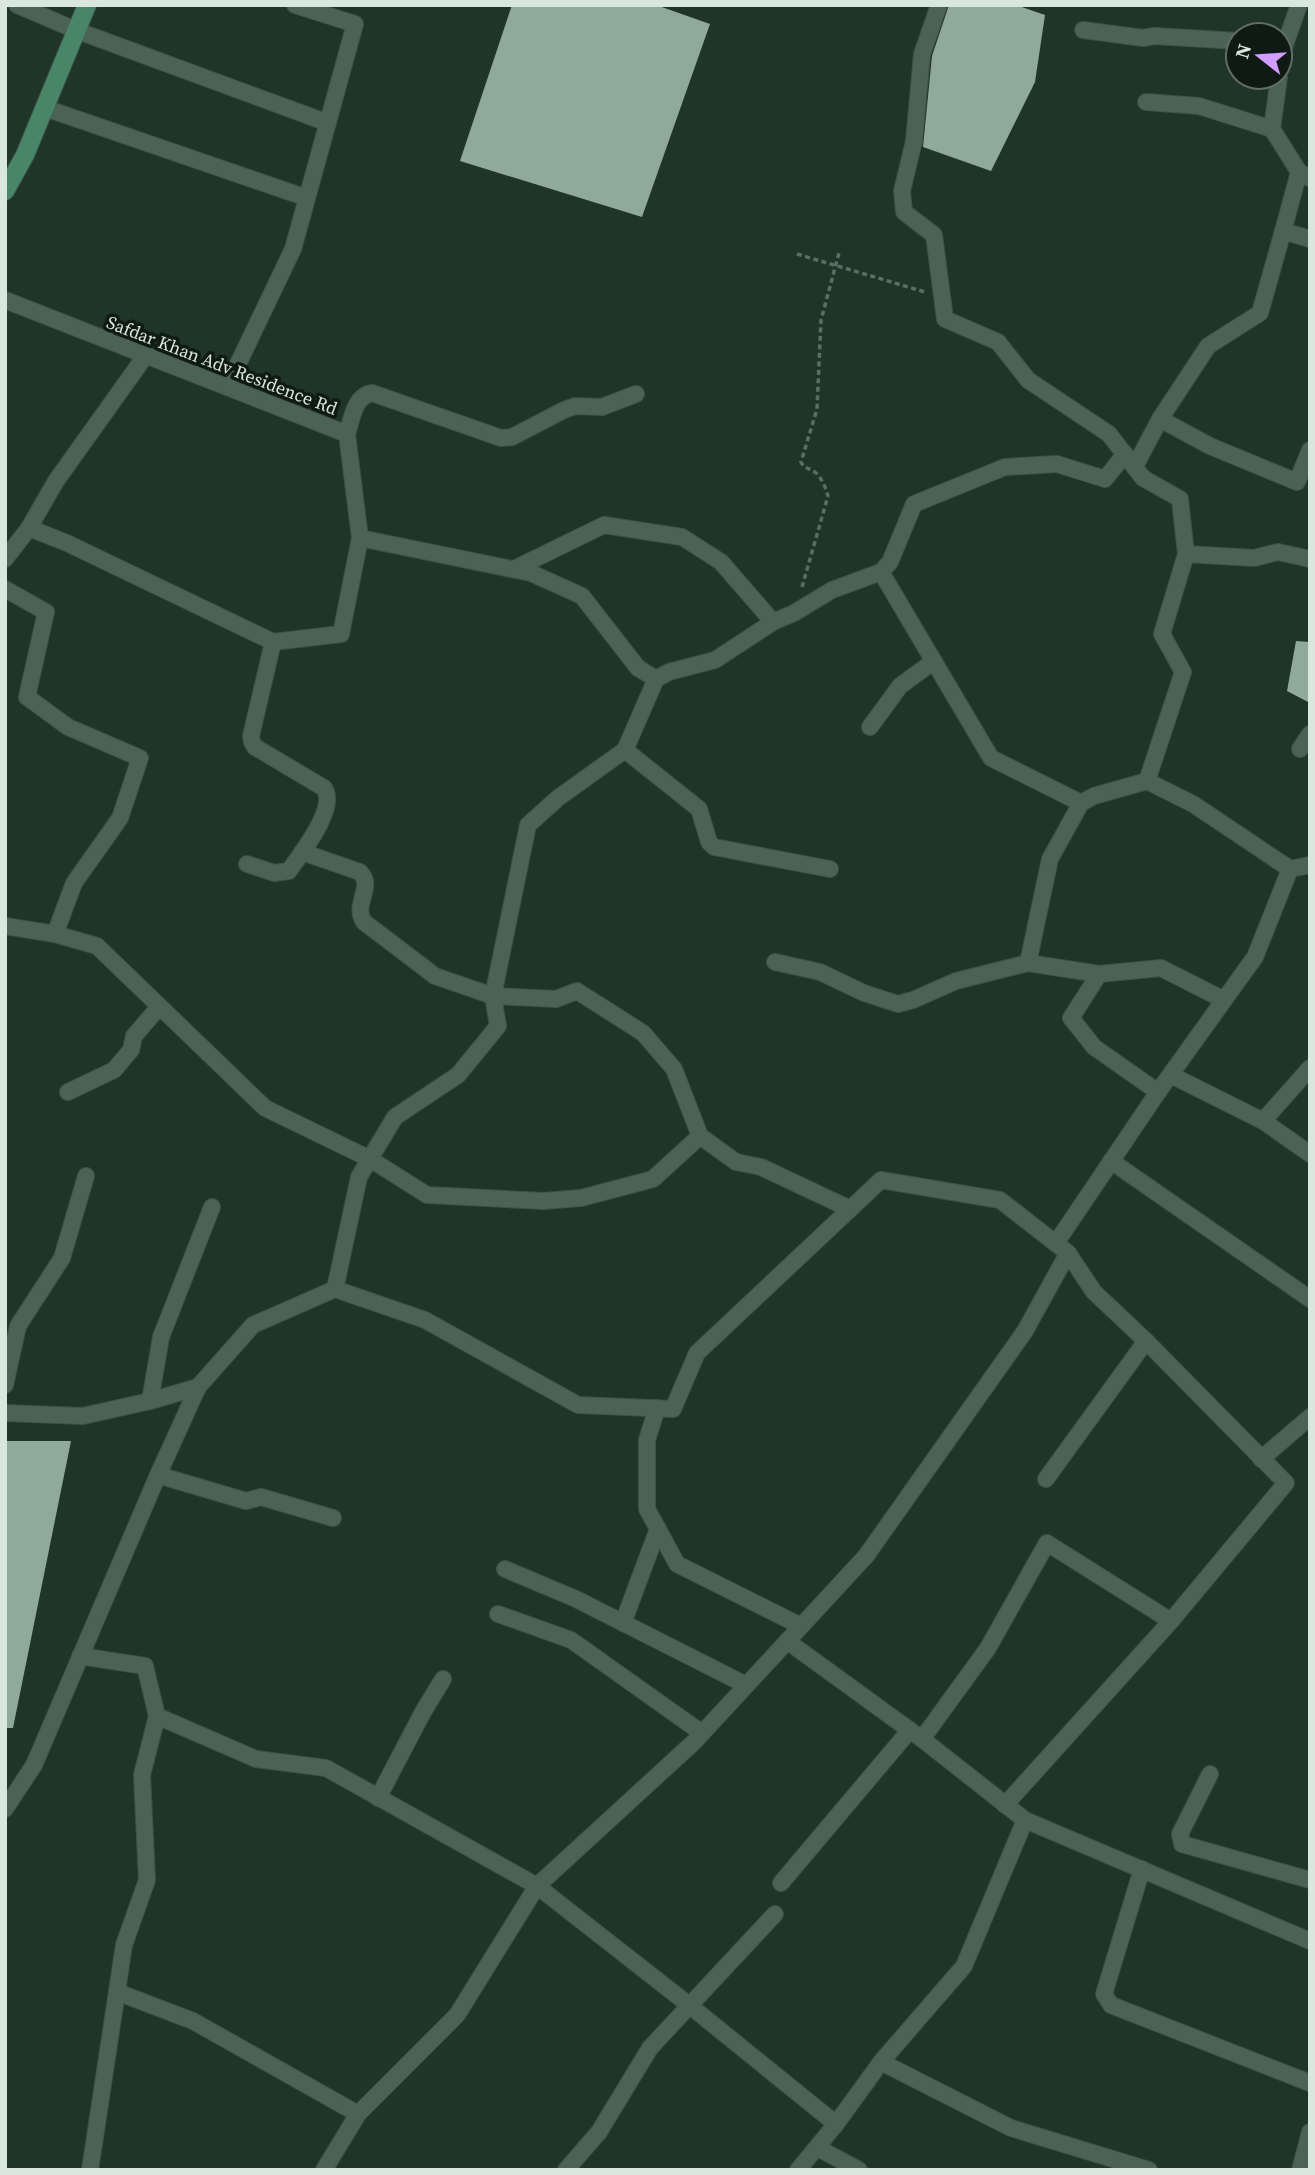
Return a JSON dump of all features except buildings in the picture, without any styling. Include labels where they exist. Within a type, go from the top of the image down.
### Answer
[{"type":"main road","points":[[5,191],[25,155],[87,5]]},
{"type":"street","points":[[17,5],[78,31],[328,123]]},
{"type":"street","points":[[227,387],[293,248],[355,24],[295,5]]},
{"type":"street","points":[[939,5],[922,54],[914,141],[902,191],[904,212],[934,235],[945,319],[998,342],[1028,380],[1109,434],[1143,478],[1180,499],[1186,554],[1162,634],[1183,672],[1147,781]]},
{"type":"street","points":[[1083,30],[1143,38],[1224,40]]},
{"type":"street","points":[[1272,129],[1277,91]]},
{"type":"street","points":[[335,1289],[359,1177],[395,1117],[458,1075],[498,1026],[493,996],[528,825],[558,798],[625,750],[656,679],[669,672],[715,660],[773,622],[794,613],[832,590],[881,572],[890,562],[914,504],[1005,467],[1057,464],[1105,479],[1130,460],[1208,346],[1260,313],[1283,231],[1305,175],[1272,129],[1199,106],[1146,102]]},
{"type":"street","points":[[45,108],[307,198]]},
{"type":"street","points":[[1283,231],[1310,239]]},
{"type":"street","name":"Safdar Khan Adv Residence Rd","points":[[5,300],[347,434],[360,537],[341,634],[273,642]]},
{"type":"street","points":[[5,559],[29,528],[56,481],[146,355]]},
{"type":"street","points":[[347,434],[359,399],[372,393],[501,438],[512,437],[575,406],[602,407],[636,394]]},
{"type":"street","points":[[1160,419],[1210,446],[1297,482],[1310,450]]},
{"type":"street","points":[[514,569],[604,524],[682,537],[721,562],[773,622]]},
{"type":"street","points":[[29,528],[67,542],[273,642],[251,736],[252,742],[324,788],[328,800],[317,830],[289,871],[274,873],[247,864]]},
{"type":"street","points":[[360,537],[531,573],[582,596],[638,668],[656,679]]},
{"type":"street","points":[[1186,554],[1254,558],[1278,552],[1310,559]]},
{"type":"street","points":[[881,572],[991,758],[1081,803]]},
{"type":"street","points":[[5,589],[46,612],[27,697],[68,727],[140,758],[120,818],[74,883],[55,934]]},
{"type":"street","points":[[870,727],[900,686],[934,661]]},
{"type":"street","points":[[1300,749],[1310,734]]},
{"type":"street","points":[[625,750],[699,809],[709,842],[714,846],[830,869]]},
{"type":"street","points":[[1028,963],[1050,859],[1081,803],[1094,796],[1147,781],[1193,804],[1290,869],[1310,865]]},
{"type":"street","points":[[302,852],[360,872],[366,882],[359,910],[364,922],[435,976],[493,996],[556,999],[577,991],[643,1033],[674,1069],[701,1136],[736,1162],[761,1167],[850,1209]]},
{"type":"street","points":[[324,2170],[358,2114],[457,2015],[537,1886],[702,1733],[866,1556],[1025,1331],[1062,1248],[1111,1161],[1255,957],[1290,869]]},
{"type":"street","points":[[5,926],[55,934],[97,946],[265,1108],[370,1159],[427,1195],[543,1200],[581,1198],[653,1179],[701,1136]]},
{"type":"street","points":[[775,961],[820,972],[864,993],[898,1004],[956,981],[1028,963],[1099,974],[1161,968],[1224,1000]]},
{"type":"street","points":[[1099,974],[1071,1018],[1094,1046],[1158,1091]]},
{"type":"street","points":[[68,1092],[114,1070],[131,1050],[134,1036],[159,1007]]},
{"type":"street","points":[[1263,1121],[1310,1068]]},
{"type":"street","points":[[1171,1075],[1263,1121],[1310,1154]]},
{"type":"street","points":[[1111,1161],[1310,1299]]},
{"type":"street","points":[[5,1385],[18,1326],[62,1258],[86,1176]]},
{"type":"street","points":[[5,1809],[34,1765],[198,1387],[253,1325],[335,1289],[425,1320],[578,1405],[673,1409],[696,1353],[881,1180],[1000,1200],[1062,1248],[1094,1292],[1286,1483],[1171,1621],[1005,1805]]},
{"type":"street","points":[[150,1401],[161,1338],[212,1207]]},
{"type":"street","points":[[1046,1479],[1146,1341]]},
{"type":"street","points":[[5,1413],[83,1416],[198,1387]]},
{"type":"street","points":[[657,1408],[646,1440],[647,1509],[677,1564],[801,1626]]},
{"type":"street","points":[[1261,1459],[1310,1417]]},
{"type":"street","points":[[158,1475],[246,1501],[261,1497],[333,1518]]},
{"type":"street","points":[[623,1623],[658,1530]]},
{"type":"street","points":[[781,1883],[916,1734],[988,1648],[1046,1543],[1171,1621]]},
{"type":"street","points":[[505,1569],[576,1599],[746,1685]]},
{"type":"street","points":[[498,1614],[571,1640],[702,1733]]},
{"type":"street","points":[[787,1641],[916,1734],[1025,1820],[1310,1941]]},
{"type":"street","points":[[80,1656],[145,1666],[157,1716],[142,1775],[147,1880],[124,1945],[90,2170]]},
{"type":"street","points":[[379,1798],[443,1679]]},
{"type":"street","points":[[157,1716],[256,1759],[326,1768],[537,1886],[836,2124]]},
{"type":"street","points":[[1210,1774],[1180,1834],[1182,1844],[1310,1880]]},
{"type":"street","points":[[798,2170],[818,2148],[881,2062],[964,1966],[1025,1820]]},
{"type":"street","points":[[1142,1869],[1104,1994],[1106,2000],[1111,2005],[1310,2082]]},
{"type":"street","points":[[566,2170],[599,2132],[650,2048],[775,1914]]},
{"type":"street","points":[[117,1992],[193,2021],[358,2114]]},
{"type":"street","points":[[881,2062],[1012,2128],[1149,2170]]},
{"type":"street","points":[[1300,2170],[1310,2132]]},
{"type":"street","points":[[818,2148],[859,2170]]},
{"type":"path","points":[[794,613],[828,496],[816,473],[804,468],[801,462],[817,409],[821,320],[839,253]]},
{"type":"path","points":[[797,254],[942,297]]}]
